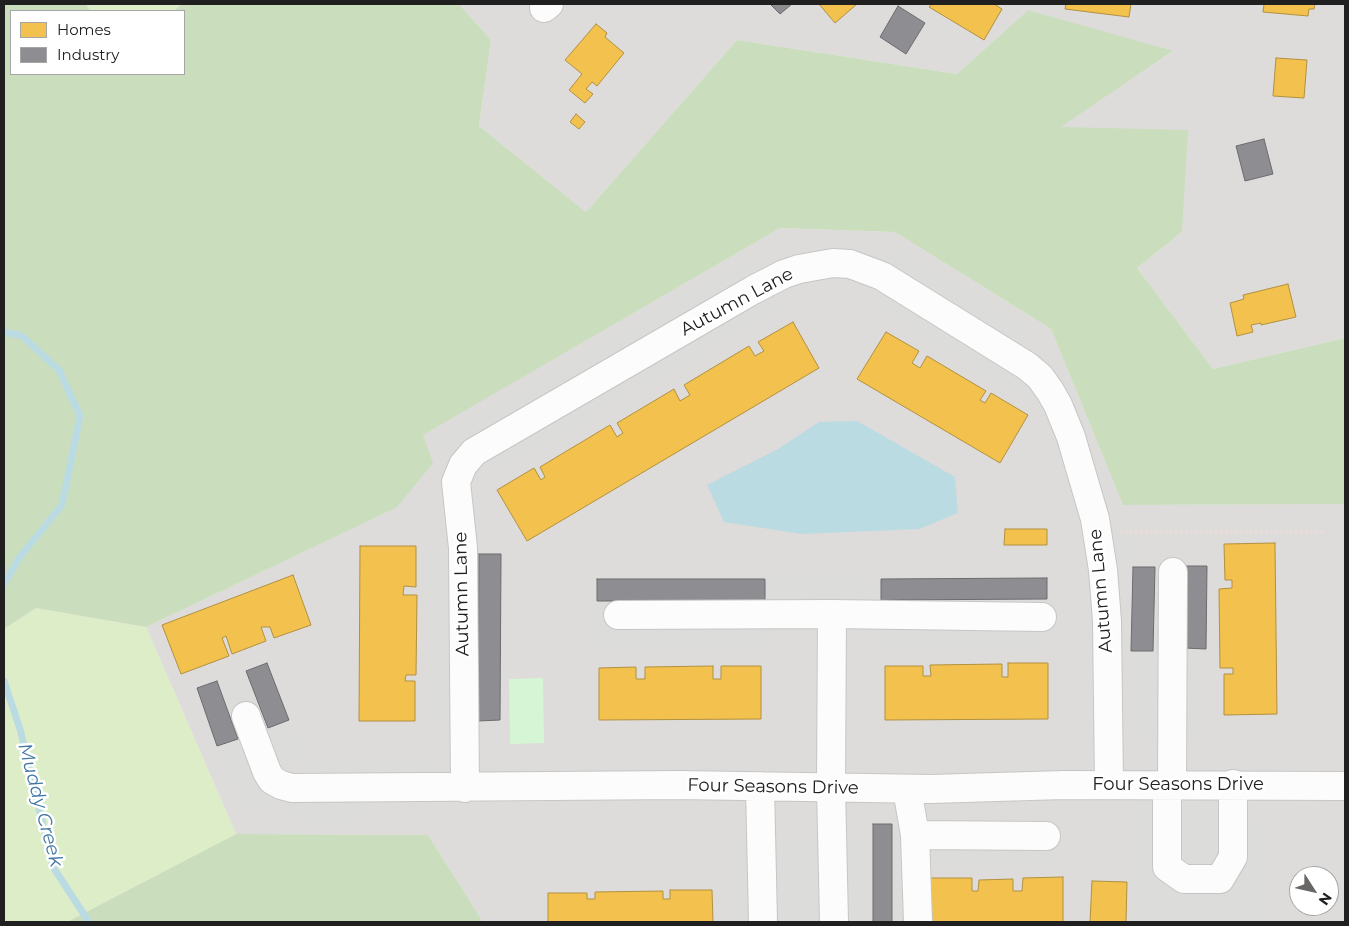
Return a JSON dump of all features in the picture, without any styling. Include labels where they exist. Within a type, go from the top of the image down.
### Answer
[{"type":"street","name":"Autumn Lane","points":[[465,788],[463,548],[456,482],[463,465],[474,452],[753,290],[784,274],[808,267],[833,263],[850,264],[882,276],[1027,366],[1040,377],[1058,406],[1071,437],[1097,532],[1103,570],[1107,621],[1109,785]]},
{"type":"street","points":[[1173,572],[1167,867],[1184,879],[1220,879],[1233,858],[1233,784]]},
{"type":"street","points":[[832,614],[831,788],[834,922]]},
{"type":"street","points":[[618,615],[832,614],[1042,617]]},
{"type":"street","name":"Four Seasons Drive","points":[[246,716],[266,772],[272,780],[292,788],[680,785],[907,789],[1233,784],[1345,786]]},
{"type":"street","points":[[760,786],[763,922]]},
{"type":"street","points":[[907,789],[915,835],[918,922]]},
{"type":"street","points":[[915,835],[1046,836]]},
{"type":"path","points":[[1097,532],[1325,532]]},
{"type":"shaded area","points":[[459,4],[1345,4],[1345,338],[1213,369],[1137,268],[1182,232],[1060,127],[1172,52],[1028,10],[957,74],[737,40],[586,212],[479,126],[491,40]]},
{"type":"shaded area","points":[[780,228],[895,232],[1051,329],[1123,505],[1345,504],[1345,922],[483,922],[428,835],[236,834],[146,627],[396,508],[422,435]]},
{"type":"shaded area","points":[[893,245],[1031,327],[1021,344],[882,263]]},
{"type":"shaded area","points":[[756,253],[764,271],[450,462],[436,437]]},
{"type":"shaded area","points":[[887,288],[1038,387],[1027,399],[878,307]]},
{"type":"shaded area","points":[[772,291],[779,308],[647,386],[640,379],[629,380],[623,388],[625,396],[493,474],[484,459]]},
{"type":"shaded area","points":[[1112,535],[1134,535],[1135,563],[1116,563]]},
{"type":"shaded area","points":[[454,554],[457,720],[431,719],[428,555]]},
{"type":"shaded area","points":[[1177,556],[1186,566],[1185,652],[1202,653],[1205,735],[1182,737],[1179,753],[1188,767],[1151,769],[1158,760],[1158,739],[1135,739],[1135,655],[1153,656],[1155,560]]},
{"type":"shaded area","points":[[768,575],[876,580],[882,600],[1047,599],[1045,644],[883,646],[880,626],[840,628],[835,643],[853,643],[853,708],[836,715],[836,753],[847,771],[798,770],[810,757],[811,636],[801,626],[761,627],[761,647],[597,647],[597,601],[765,601]]},
{"type":"shaded area","points":[[246,671],[268,728],[289,720],[302,760],[283,770],[290,777],[304,777],[309,756],[437,758],[438,768],[446,773],[455,763],[452,802],[363,799],[357,822],[294,821],[296,803],[282,801],[245,807],[234,792],[219,745],[238,738],[217,681]]},
{"type":"shaded area","points":[[920,798],[933,821],[1062,819],[1060,863],[926,865],[925,922],[892,922],[892,824],[894,813],[887,799]]},
{"type":"shaded area","points":[[1239,800],[1239,827],[1262,826],[1263,922],[1132,922],[1131,802]]},
{"type":"shaded area","points":[[743,801],[768,801],[769,837],[776,843],[814,839],[820,831],[822,812],[815,801],[846,801],[840,811],[842,837],[863,841],[860,922],[732,922],[729,846],[742,843],[748,833]]},
{"type":"green space","points":[[4,4],[86,4],[89,10],[10,10],[10,75],[185,75],[185,10],[175,10],[182,4],[459,4],[491,40],[479,126],[586,212],[737,40],[957,74],[1028,10],[1173,51],[1061,127],[1188,130],[1182,232],[1137,268],[1213,369],[1345,338],[1345,504],[1123,505],[1051,329],[895,232],[780,228],[423,435],[433,463],[396,508],[146,627],[36,608],[4,629]]},
{"type":"green space","points":[[86,4],[182,4],[175,10],[89,10]]},
{"type":"green space","points":[[36,608],[146,627],[236,834],[67,922],[4,922],[4,629]]},
{"type":"green space","points":[[543,678],[544,743],[510,744],[509,679]]},
{"type":"green space","points":[[236,834],[428,835],[483,922],[67,922]]},
{"type":"water","points":[[857,421],[955,477],[958,513],[919,529],[802,534],[724,522],[707,485],[778,449],[819,422]]},
{"type":"building: Homes","points":[[819,4],[857,4],[835,23]]},
{"type":"building: Homes","points":[[932,4],[994,4],[1002,9],[984,40],[929,7]]},
{"type":"building: Homes","points":[[1066,4],[1131,4],[1129,17],[1065,9]]},
{"type":"building: Homes","points":[[1264,4],[1315,4],[1314,9],[1309,9],[1308,16],[1263,12]]},
{"type":"building: Homes","points":[[596,24],[607,33],[605,37],[624,53],[597,86],[592,82],[586,89],[593,94],[585,103],[569,90],[582,74],[565,60]]},
{"type":"building: Homes","points":[[1276,58],[1307,60],[1304,98],[1273,96]]},
{"type":"building: Homes","points":[[576,114],[585,122],[579,129],[570,122]]},
{"type":"building: Homes","points":[[1288,284],[1296,317],[1261,325],[1261,323],[1251,325],[1253,332],[1237,336],[1230,303],[1244,299],[1243,295]]},
{"type":"building: Homes","points":[[793,322],[819,368],[527,541],[497,490],[534,468],[541,480],[545,477],[540,467],[610,425],[617,437],[623,433],[617,423],[674,389],[680,401],[690,395],[684,385],[749,346],[755,356],[764,351],[758,342]]},
{"type":"building: Homes","points":[[886,332],[919,351],[912,363],[920,368],[927,356],[986,391],[980,400],[985,403],[991,393],[1028,415],[1000,463],[857,379]]},
{"type":"building: Homes","points":[[1005,529],[1047,529],[1047,545],[1004,545]]},
{"type":"building: Homes","points":[[1275,543],[1277,714],[1224,715],[1224,674],[1233,674],[1233,668],[1220,668],[1219,589],[1232,588],[1232,580],[1225,580],[1224,544]]},
{"type":"building: Homes","points":[[360,546],[416,546],[416,587],[404,586],[403,595],[417,595],[416,675],[406,675],[405,681],[415,681],[415,721],[359,721]]},
{"type":"building: Homes","points":[[293,575],[311,625],[274,638],[270,627],[261,627],[266,641],[232,654],[226,636],[222,638],[229,656],[181,674],[162,625]]},
{"type":"building: Homes","points":[[1008,663],[1048,663],[1048,719],[885,720],[885,666],[923,666],[923,676],[931,676],[930,665],[1002,664],[1002,677],[1008,677]]},
{"type":"building: Homes","points":[[713,666],[713,679],[721,679],[721,666],[761,666],[761,719],[599,720],[599,668],[636,667],[636,679],[645,679],[645,667]]},
{"type":"building: Homes","points":[[1063,877],[1063,922],[930,922],[930,878],[972,878],[972,891],[978,891],[979,880],[1013,879],[1013,891],[1022,891],[1023,878]]},
{"type":"building: Homes","points":[[1092,881],[1127,882],[1126,922],[1090,922]]},
{"type":"building: Homes","points":[[670,890],[712,890],[713,922],[548,922],[548,893],[587,893],[587,899],[595,899],[595,892],[663,891],[663,899],[670,899]]},
{"type":"building: Industry","points":[[770,4],[792,4],[780,14]]},
{"type":"building: Industry","points":[[898,6],[925,23],[906,54],[880,37]]},
{"type":"building: Industry","points":[[1264,139],[1273,174],[1245,181],[1236,146]]},
{"type":"building: Industry","points":[[479,554],[501,554],[500,720],[478,721]]},
{"type":"building: Industry","points":[[1186,566],[1207,566],[1206,649],[1185,648]]},
{"type":"building: Industry","points":[[1133,567],[1155,567],[1153,651],[1131,651]]},
{"type":"building: Industry","points":[[1047,578],[1047,599],[881,600],[881,579]]},
{"type":"building: Industry","points":[[597,579],[765,579],[765,601],[597,601]]},
{"type":"building: Industry","points":[[267,663],[289,720],[268,728],[246,671]]},
{"type":"building: Industry","points":[[217,681],[238,739],[217,746],[197,688]]},
{"type":"building: Industry","points":[[873,824],[892,824],[892,922],[873,922]]},
{"type":"waterway","name":"Muddy Creek","points":[[4,332],[22,336],[59,370],[80,416],[62,505],[19,558],[4,584]]},
{"type":"waterway","name":"Muddy Creek","points":[[4,681],[20,729],[53,867],[89,922]]}]
